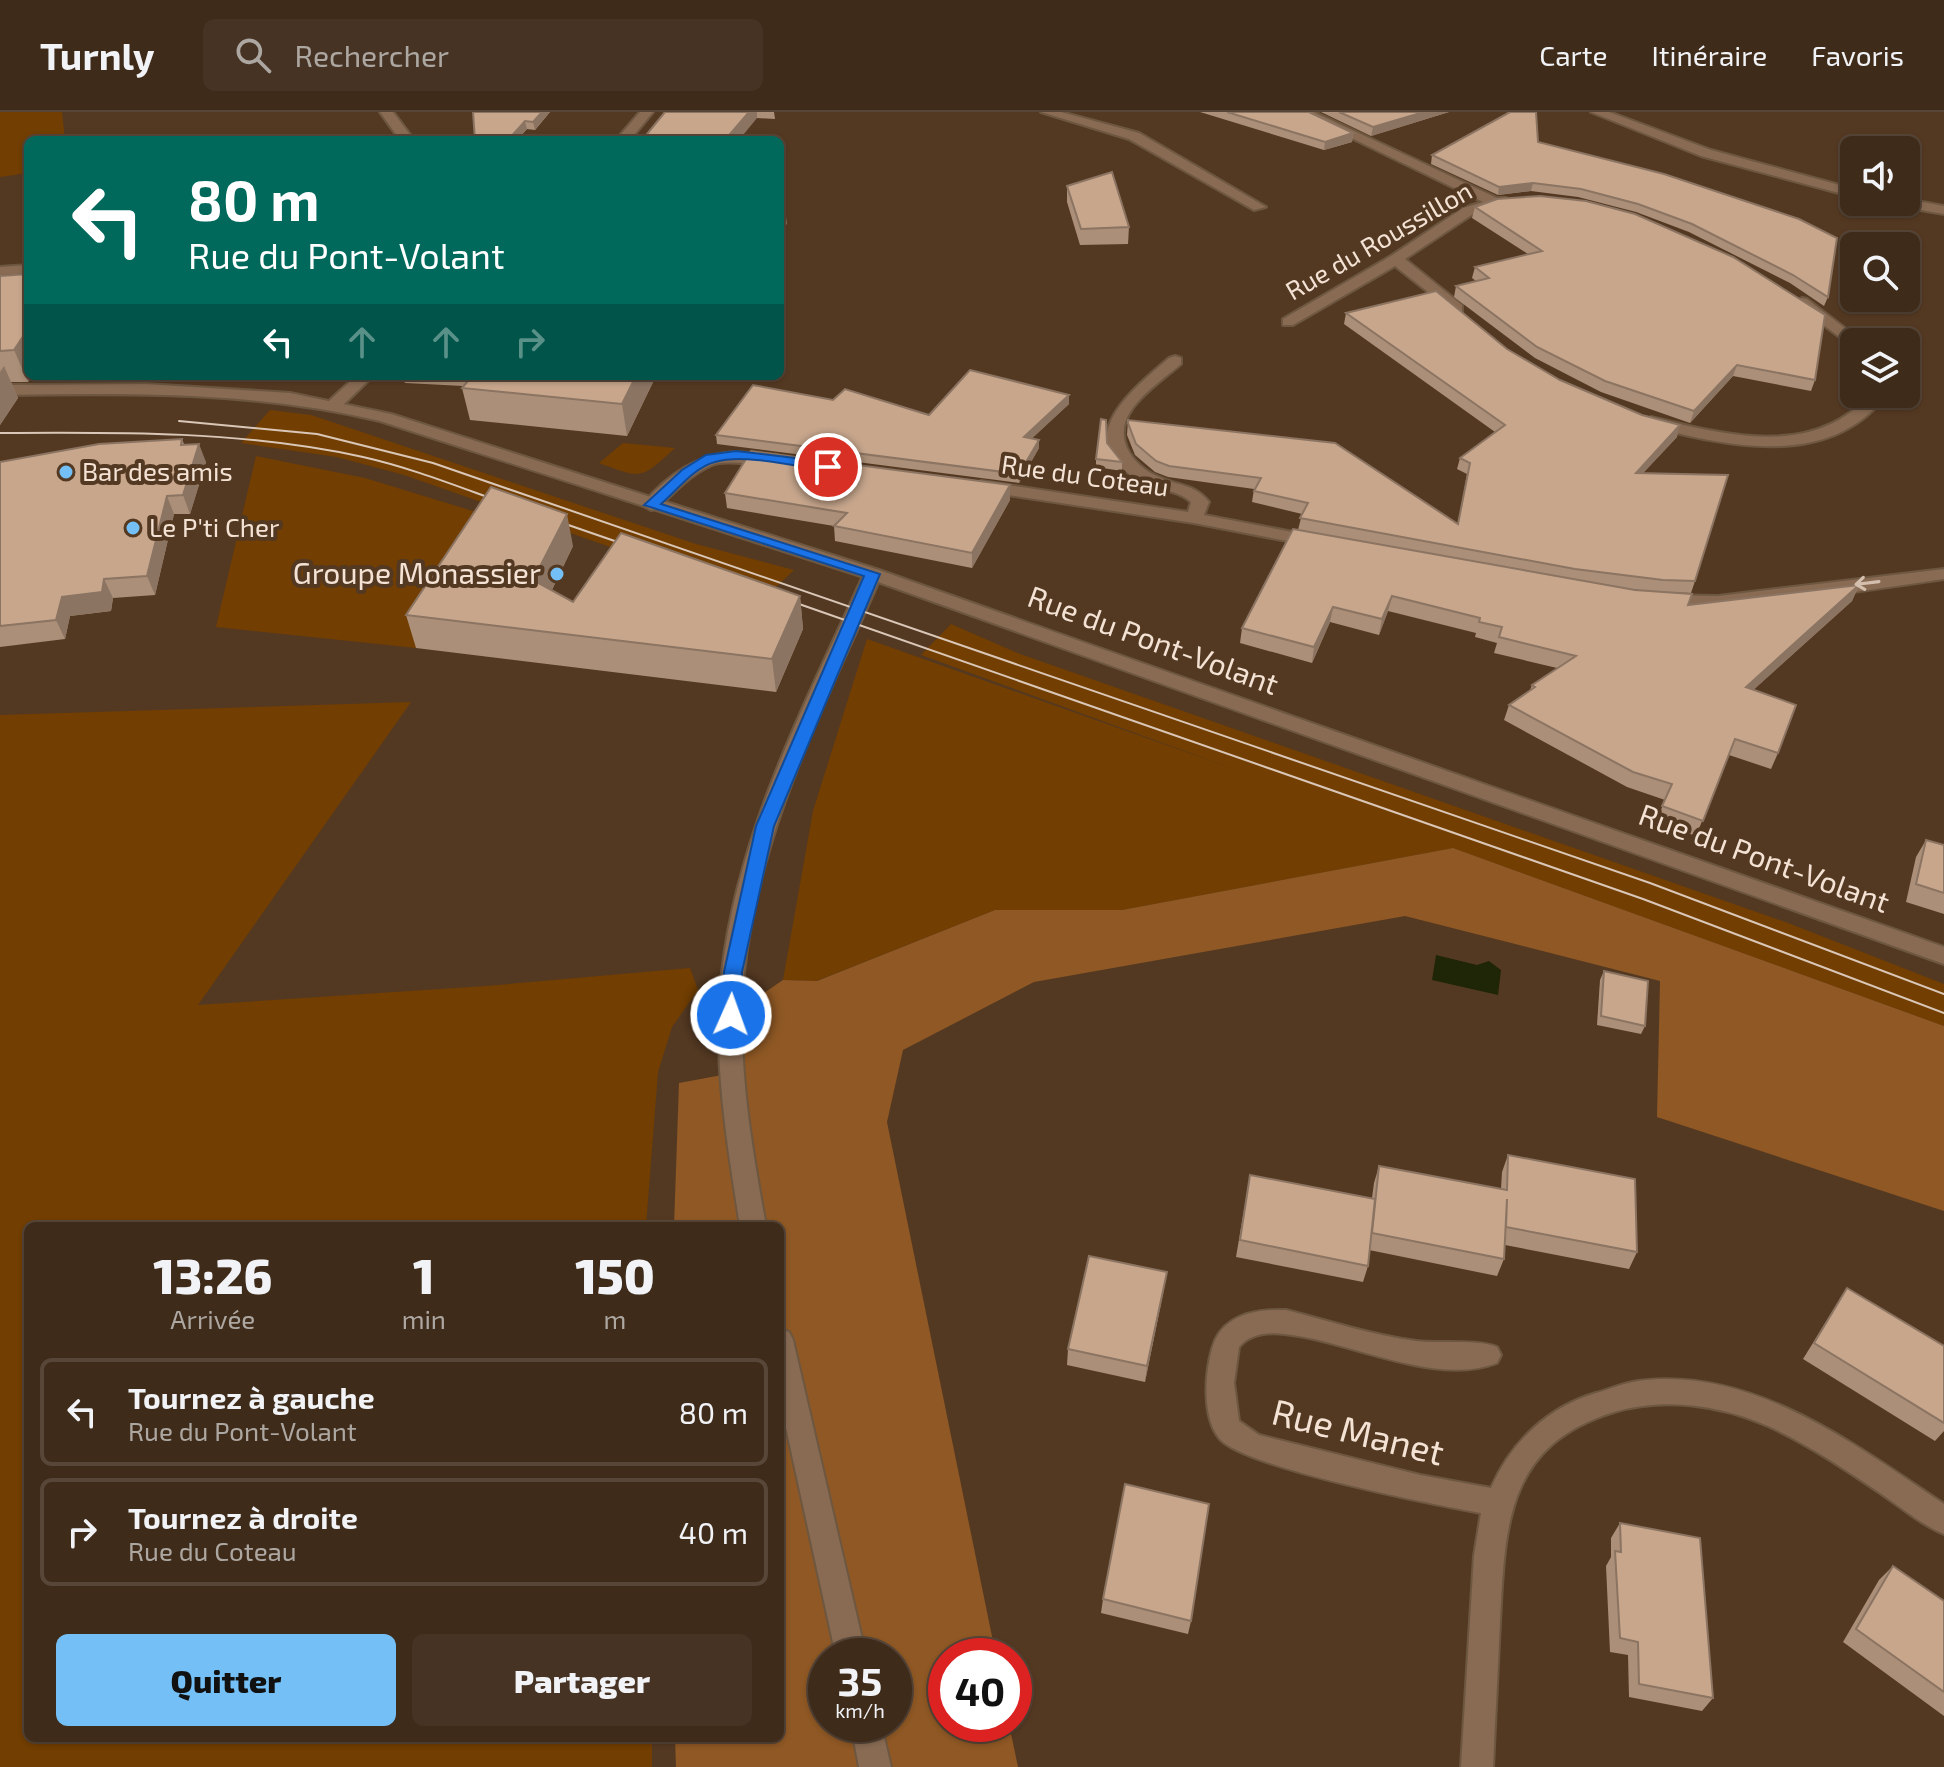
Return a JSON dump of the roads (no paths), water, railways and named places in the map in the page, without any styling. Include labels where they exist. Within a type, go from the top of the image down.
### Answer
[{"type":"street","points":[[386,112],[404,136]]},
{"type":"street","points":[[626,136],[647,112]]},
{"type":"street","points":[[1047,112],[1134,136],[1259,207]]},
{"type":"street","points":[[1304,112],[1494,202],[1520,199]]},
{"type":"street","points":[[1597,112],[1706,153],[1840,189]]},
{"type":"street","name":"Rue du Roussillon","points":[[1288,322],[1396,259],[1468,211],[1494,202]]},
{"type":"street","points":[[1920,206],[1944,210]]},
{"type":"street","points":[[1396,259],[1469,319]]},
{"type":"street","points":[[0,271],[24,269]]},
{"type":"street","points":[[1788,293],[1840,331]]},
{"type":"street","name":"Rue du Coteau","points":[[1175,361],[1123,409],[1116,419],[1114,430],[1116,444],[1134,470],[1161,484],[1190,491],[1197,497],[1200,502],[1194,518]]},
{"type":"street","points":[[335,404],[361,380]]},
{"type":"street","name":"Rue du Pont-Volant","points":[[0,390],[239,392],[335,404],[873,574],[1944,956]]},
{"type":"street","points":[[1630,414],[1653,423],[1726,438],[1798,440],[1831,432],[1856,421],[1871,408]]},
{"type":"street","points":[[651,505],[687,473],[711,458],[736,456],[797,463]]},
{"type":"street","name":"Rue du Coteau","points":[[964,484],[1194,518],[1333,545]]},
{"type":"street","points":[[752,1222],[743,1170],[733,1073],[733,972],[740,932],[765,826],[873,574]]},
{"type":"street","points":[[1644,599],[1718,602],[1944,574]]},
{"type":"street","name":"Rue Manet","points":[[1488,1355],[1436,1357],[1286,1322],[1263,1321],[1244,1328],[1228,1339],[1221,1408],[1226,1426],[1239,1439],[1256,1447],[1420,1488],[1499,1503]]},
{"type":"street","points":[[784,1358],[847,1638]]},
{"type":"street","points":[[1477,1767],[1489,1550],[1499,1503],[1516,1468],[1539,1439],[1572,1415],[1604,1401],[1642,1393],[1682,1391],[1726,1397],[1806,1430],[1944,1520]]},
{"type":"street","points":[[870,1742],[875,1767]]},
{"type":"tram line","points":[[179,421],[317,434],[433,463],[1650,883],[1944,994]]},
{"type":"tram line","points":[[0,433],[182,435],[318,448],[381,461],[507,504]]},
{"type":"tram line","points":[[548,518],[635,548]]},
{"type":"tram line","points":[[779,597],[1643,899],[1944,1013]]},
{"type":"place","name":"Bar des amis","points":[[66,472]]},
{"type":"place","name":"Le P'ti Cher","points":[[133,528]]},
{"type":"place","name":"Groupe Monassier","points":[[557,574]]}]
